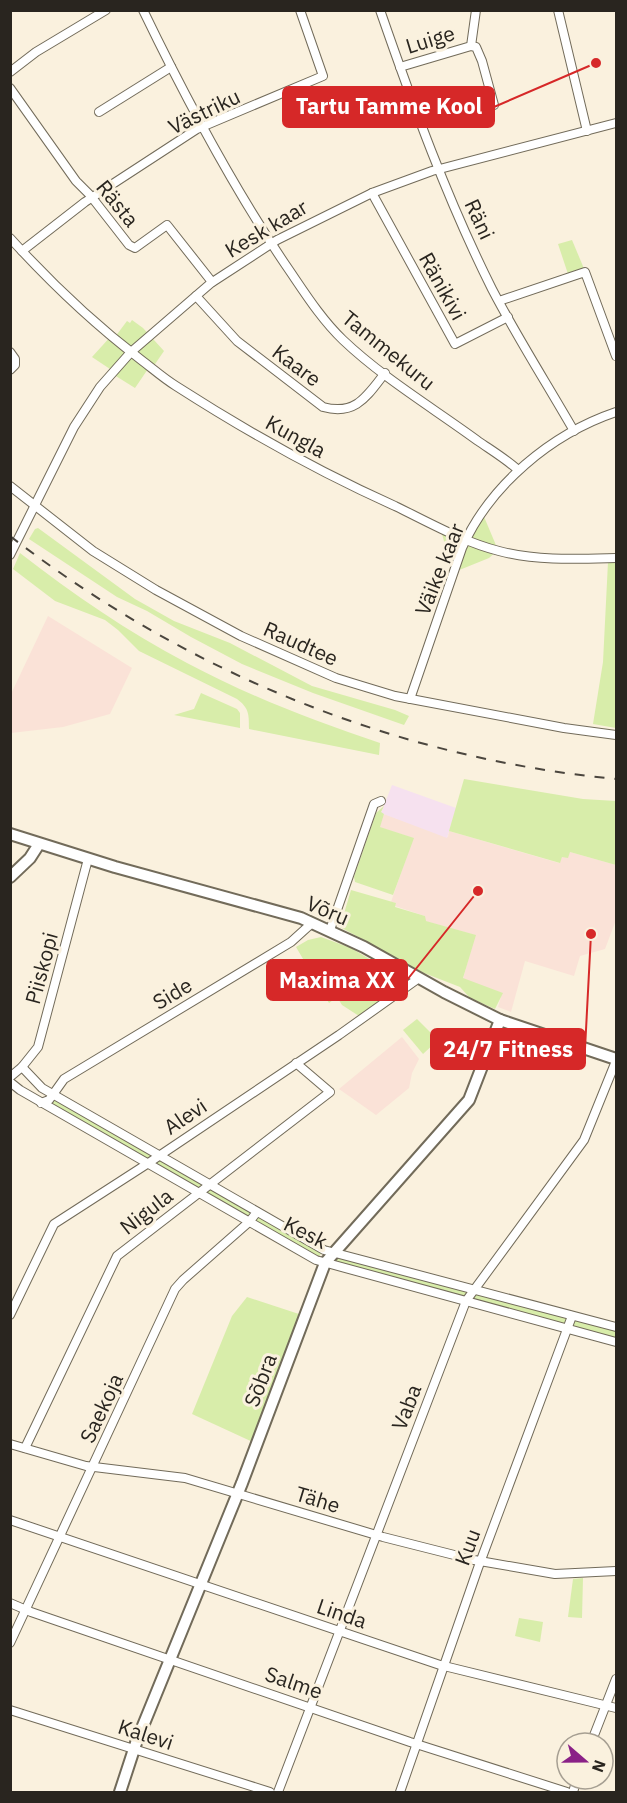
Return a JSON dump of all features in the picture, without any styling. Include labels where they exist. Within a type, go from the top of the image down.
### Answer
[{"type":"street","points":[[10,72],[36,52],[106,10]]},
{"type":"street","name":"Tammekuru","points":[[143,10],[171,67],[234,182],[305,294],[333,329],[344,341],[385,373],[518,470]]},
{"type":"street","name":"Västriku","points":[[22,251],[92,198],[203,127],[323,76],[300,10]]},
{"type":"street","name":"Räni","points":[[380,10],[438,169],[499,301],[574,430]]},
{"type":"street","name":"Luige","points":[[471,46],[476,10]]},
{"type":"street","points":[[558,10],[587,131]]},
{"type":"street","name":"Luige","points":[[400,67],[471,46],[477,47],[494,105]]},
{"type":"street","points":[[99,112],[171,67]]},
{"type":"street","name":"Rästa","points":[[10,88],[76,181],[129,245],[135,248],[167,225],[212,282]]},
{"type":"street","name":"Kesk kaar","points":[[10,555],[74,427],[100,387],[131,352],[212,282],[271,243],[372,193],[438,169],[616,123]]},
{"type":"street","name":"Ränikivi","points":[[372,193],[455,344],[508,317]]},
{"type":"street","name":"Kungla","points":[[10,238],[69,299],[131,352],[176,386],[258,436],[338,480],[466,539],[499,551],[535,558],[568,560],[616,558]]},
{"type":"street","points":[[499,301],[585,272],[616,356]]},
{"type":"street","name":"Kaare","points":[[196,296],[237,341],[323,407],[335,410],[347,409],[364,400],[385,373]]},
{"type":"street","points":[[10,352],[15,358],[15,364],[10,370]]},
{"type":"street","name":"Väike kaar","points":[[410,699],[470,530],[518,470],[541,451],[574,430],[616,411]]},
{"type":"street","name":"Raudtee","points":[[10,486],[111,563],[223,627],[336,678],[380,693],[564,728],[616,735]]},
{"type":"street","points":[[330,930],[374,804],[381,801]]},
{"type":"street","name":"Võru","points":[[10,834],[88,859],[312,923],[330,930],[500,1020],[616,1060]]},
{"type":"street","points":[[10,877],[30,858],[39,844]]},
{"type":"street","name":"Piiskopi","points":[[10,1077],[22,1067],[38,1047],[88,859]]},
{"type":"street","name":"Side","points":[[41,1103],[54,1095],[64,1079],[291,942],[312,923]]},
{"type":"street","name":"Alevi","points":[[10,1315],[54,1224],[379,1008],[419,978]]},
{"type":"street","name":"Sõbra","points":[[120,1792],[134,1749],[238,1494],[325,1263],[469,1100],[500,1020]]},
{"type":"street","name":"Vaba","points":[[278,1792],[466,1301],[584,1140],[616,1060]]},
{"type":"street","name":"Nigula","points":[[25,1448],[117,1256],[330,1092],[296,1063]]},
{"type":"street","name":"Kesk","points":[[22,1067],[42,1088],[324,1250],[616,1328]]},
{"type":"street","name":"Kesk","points":[[10,1082],[41,1103],[316,1260],[616,1342]]},
{"type":"street","name":"Saekoja","points":[[10,1643],[175,1290],[257,1212]]},
{"type":"street","name":"Kuu","points":[[400,1792],[481,1560],[572,1316]]},
{"type":"street","name":"Tähe","points":[[10,1444],[92,1466],[185,1478],[376,1535],[481,1560],[555,1574],[616,1571]]},
{"type":"street","name":"Linda","points":[[10,1520],[443,1666],[616,1708]]},
{"type":"street","name":"Salme","points":[[10,1603],[567,1792]]},
{"type":"street","points":[[596,1731],[616,1678]]},
{"type":"street","name":"Kalevi","points":[[10,1710],[270,1792]]},
{"type":"shaded area","points":[[48,616],[132,668],[110,714],[63,727],[11,733],[11,694]]},
{"type":"shaded area","points":[[392,785],[456,808],[447,838],[381,813]]},
{"type":"shaded area","points":[[384,814],[448,837],[449,831],[559,863],[562,857],[570,852],[616,865],[616,920],[605,949],[580,956],[574,976],[525,961],[511,1012],[498,1007],[502,993],[463,979],[475,935],[425,921],[425,916],[395,906],[396,903],[391,902],[413,838],[379,827]]},
{"type":"shaded area","points":[[402,1037],[419,1059],[412,1073],[409,1088],[376,1115],[339,1089]]},
{"type":"green space","points":[[572,240],[585,271],[569,277],[558,244]]},
{"type":"green space","points":[[132,320],[143,328],[164,351],[135,388],[111,373],[113,371],[92,357],[112,335],[115,337],[127,321],[130,323]]},
{"type":"green space","points":[[482,512],[498,550],[489,558],[452,573],[455,567],[449,559],[440,527],[465,539]]},
{"type":"green space","points":[[38,528],[135,599],[174,621],[230,643],[312,686],[409,716],[404,725],[313,693],[242,664],[147,611],[117,597],[29,539]]},
{"type":"green space","points":[[20,553],[101,612],[165,651],[258,697],[380,743],[379,755],[249,729],[248,712],[237,699],[139,651],[105,620],[55,601],[13,569]]},
{"type":"green space","points":[[608,562],[616,562],[616,728],[593,724],[603,662]]},
{"type":"green space","points":[[201,693],[237,709],[240,713],[240,728],[174,715],[194,709]]},
{"type":"green space","points":[[464,779],[583,799],[616,801],[616,865],[570,852],[568,858],[562,857],[560,863],[449,831]]},
{"type":"green space","points":[[384,806],[381,812],[384,814],[380,827],[414,838],[393,895],[355,882],[354,877],[376,813]]},
{"type":"green space","points":[[351,890],[396,903],[395,907],[425,916],[426,921],[476,935],[463,978],[503,993],[495,1009],[470,998],[460,987],[424,973],[340,927]]},
{"type":"green space","points":[[321,937],[351,948],[406,981],[359,1016],[342,1005],[337,997],[329,1003],[296,947],[308,940]]},
{"type":"green space","points":[[417,1019],[438,1040],[423,1054],[403,1030]]},
{"type":"green space","points":[[58,1097],[324,1250],[316,1260],[46,1105]]},
{"type":"green space","points":[[339,1257],[616,1327],[616,1342],[333,1265]]},
{"type":"green space","points":[[247,1297],[305,1316],[257,1444],[192,1414],[232,1316]]},
{"type":"green space","points":[[583,1578],[582,1618],[568,1617],[573,1579]]},
{"type":"green space","points":[[519,1618],[543,1622],[540,1642],[515,1636]]},
{"type":"railway","points":[[10,536],[78,585],[148,628],[221,667],[296,701],[374,729],[453,751],[534,768],[616,779]]},
{"type":"place","name":"Tartu Tamme Kool","points":[[596,63]]},
{"type":"place","name":"Maxima XX","points":[[478,891]]},
{"type":"place","name":"24/7 Fitness","points":[[591,934]]}]
